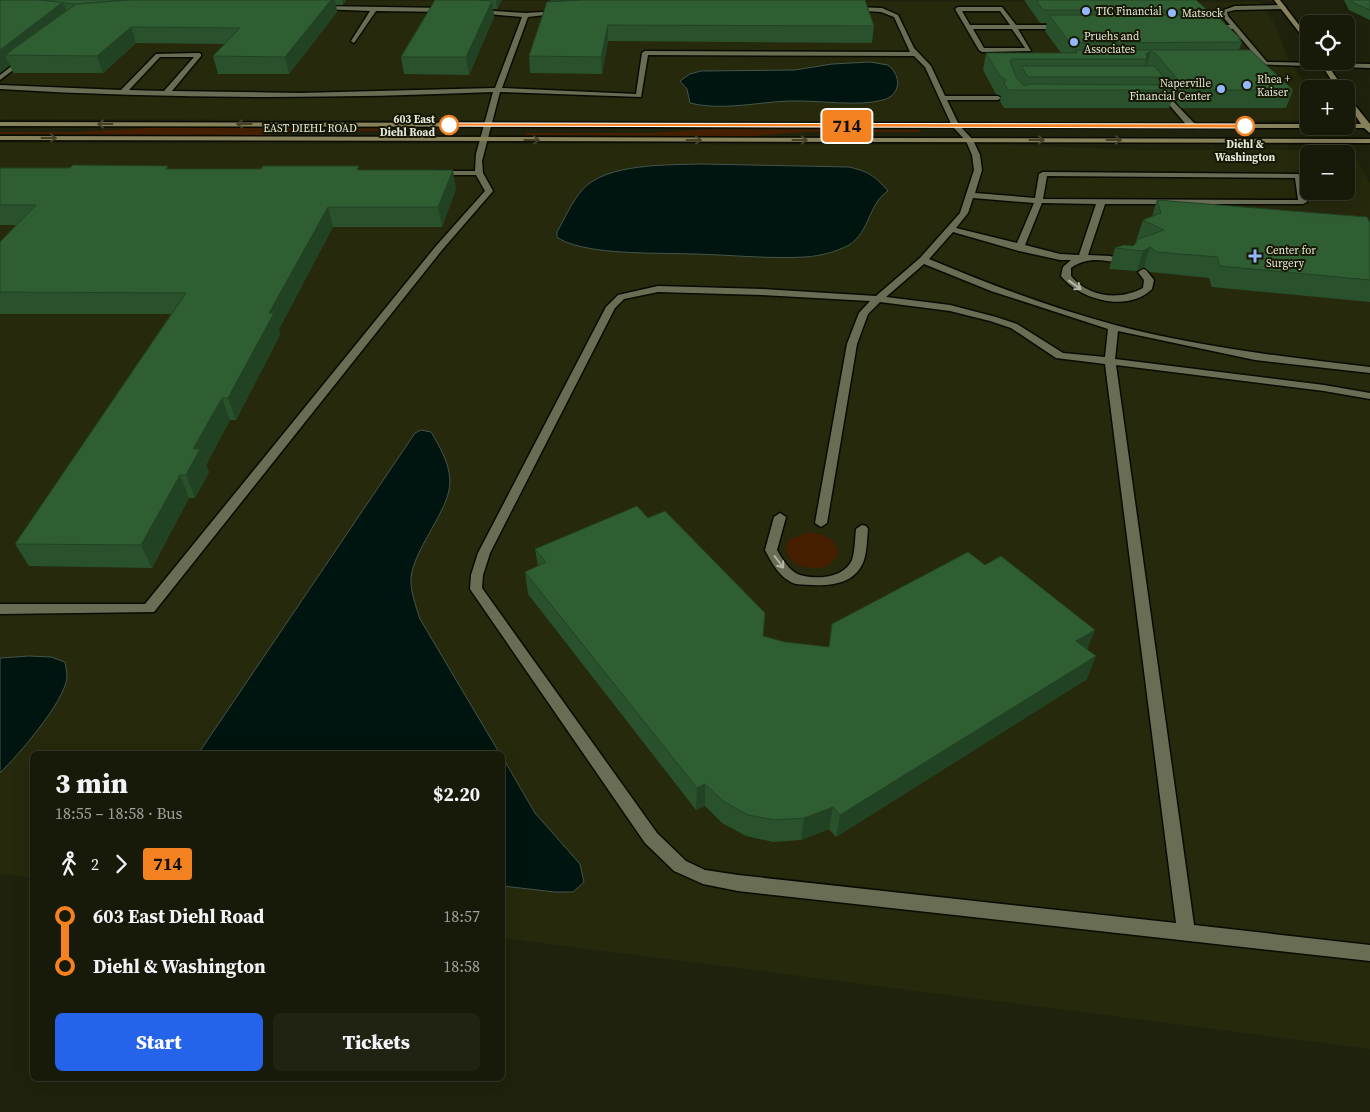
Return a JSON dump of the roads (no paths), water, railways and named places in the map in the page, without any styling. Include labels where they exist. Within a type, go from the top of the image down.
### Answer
[{"type":"street","points":[[1277,0],[1300,31]]},
{"type":"street","points":[[1355,108],[1369,127]]},
{"type":"street","name":"EAST DIEHL ROAD","points":[[0,124],[1300,126]]},
{"type":"street","points":[[1355,126],[1369,127]]},
{"type":"street","name":"EAST DIEHL ROAD","points":[[0,138],[1370,141]]},
{"type":"lane","points":[[1265,63],[1225,16],[1224,11],[1235,8],[1283,7]]},
{"type":"lane","points":[[317,8],[454,10]]},
{"type":"lane","points":[[354,41],[375,8]]},
{"type":"lane","points":[[821,523],[852,344],[864,313],[923,260],[964,213],[978,170],[976,155],[969,140],[956,126],[928,66],[911,49],[896,16],[890,12],[840,9]]},
{"type":"lane","points":[[958,9],[1002,9],[1014,27],[1028,50],[982,50],[958,9]]},
{"type":"lane","points":[[472,12],[526,15],[570,12]]},
{"type":"lane","points":[[0,609],[149,609],[439,248],[489,191],[477,165],[496,90],[526,15]]},
{"type":"lane","points":[[969,27],[1071,27]]},
{"type":"lane","points":[[1206,27],[1234,27]]},
{"type":"lane","points":[[0,78],[32,53]]},
{"type":"lane","points":[[0,88],[166,93],[393,94],[496,90],[639,96],[645,53],[917,54]]},
{"type":"lane","points":[[123,92],[158,55],[199,55],[166,93]]},
{"type":"lane","points":[[1236,63],[1300,63]]},
{"type":"lane","points":[[1355,65],[1370,66]]},
{"type":"lane","points":[[943,98],[998,98]]},
{"type":"lane","points":[[1150,99],[1168,99],[1192,126]]},
{"type":"lane","points":[[429,172],[479,172]]},
{"type":"lane","points":[[970,195],[1039,201],[1303,202],[1298,176],[1043,174],[1039,201],[1019,248]]},
{"type":"lane","points":[[1101,202],[1083,258],[1067,267],[1066,276],[1074,285],[1099,296],[1129,298],[1143,293],[1150,285],[1147,276],[1143,272]]},
{"type":"lane","points":[[951,229],[1060,257],[1100,258],[1125,262]]},
{"type":"lane","points":[[923,260],[994,289],[1113,327],[1255,357],[1370,370]]},
{"type":"lane","points":[[1370,396],[1324,388],[1060,356],[1014,326],[950,308],[878,299],[762,292],[658,289],[621,297],[611,306],[484,552],[477,575],[476,589],[651,838],[680,866],[703,877],[738,883],[1370,953]]},
{"type":"lane","points":[[1113,327],[1110,361],[1186,932]]},
{"type":"lane","points":[[780,517],[771,550],[779,565],[796,579],[826,582],[848,574],[858,560],[862,529]]},
{"type":"place","name":"TIC Financial","points":[[1086,11]]},
{"type":"place","name":"Matsock","points":[[1172,13]]},
{"type":"place","name":"Pruehs and Associates","points":[[1074,42]]},
{"type":"place","name":"Rhea + Kaiser","points":[[1247,85]]},
{"type":"place","name":"Naperville Financial Center","points":[[1221,89]]},
{"type":"place","name":"603 East Diehl Road","points":[[449,125]]},
{"type":"place","name":"Diehl & Washington","points":[[1245,126]]},
{"type":"place","name":"Center for Surgery","points":[[1255,256]]}]
